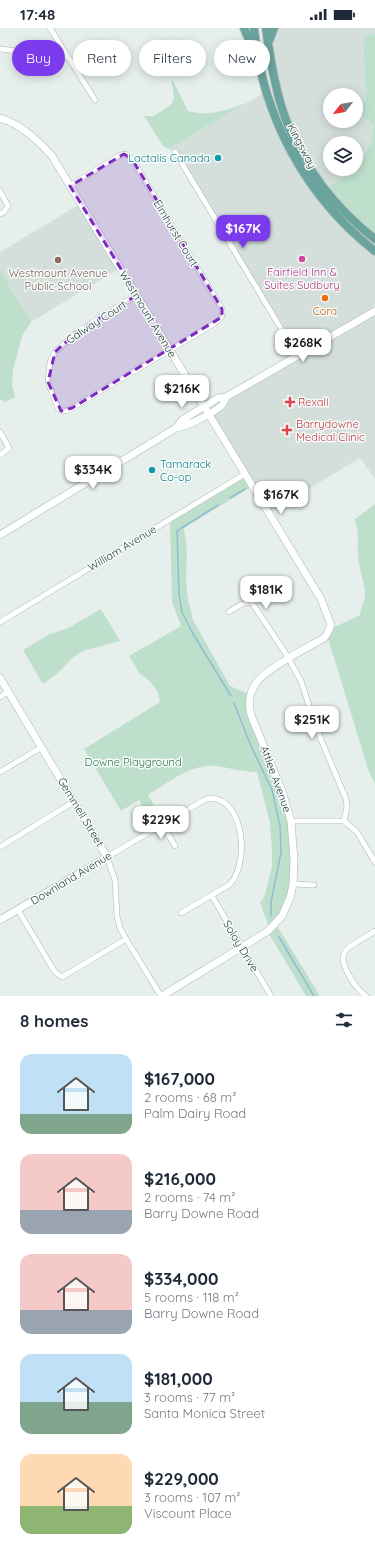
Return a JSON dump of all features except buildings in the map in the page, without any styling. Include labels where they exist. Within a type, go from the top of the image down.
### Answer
[{"type":"main road","points":[[244,28],[249,40]]},
{"type":"main road","name":"Kingsway","points":[[254,28],[256,40]]},
{"type":"main road","name":"Kingsway","points":[[266,28],[268,40]]},
{"type":"main road","points":[[270,40],[274,28]]},
{"type":"main road","name":"Kingsway","points":[[270,57],[286,121],[297,145],[313,171],[332,197],[350,218],[375,239]]},
{"type":"main road","name":"Kingsway","points":[[262,76],[275,119],[291,152],[304,174],[331,210],[353,233],[375,251]]},
{"type":"street","points":[[50,28],[95,100]]},
{"type":"street","points":[[0,49],[68,57]]},
{"type":"street","name":"Westmount Avenue","points":[[0,118],[11,122],[27,132],[52,156],[321,599],[330,620],[331,625],[329,630],[324,638],[288,658]]},
{"type":"street","points":[[175,152],[298,355]]},
{"type":"street","name":"Elmhurst Court","points":[[70,186],[124,154],[128,155],[132,159],[222,309],[222,317],[215,323],[169,350]]},
{"type":"street","points":[[0,191],[8,206],[4,212],[0,214]]},
{"type":"street","name":"Galway Court","points":[[137,295],[77,332],[55,352],[50,362],[48,382],[58,408],[61,411],[66,412],[169,350]]},
{"type":"street","points":[[0,535],[176,428],[182,420],[218,398],[226,397],[372,312],[375,305]]},
{"type":"street","points":[[176,428],[187,427],[208,414],[222,405],[226,397]]},
{"type":"street","points":[[0,432],[9,448],[0,455]]},
{"type":"street","name":"William Avenue","points":[[0,622],[245,474]]},
{"type":"street","points":[[229,612],[244,603],[252,603],[288,658],[301,681],[317,730],[346,799],[347,806],[344,821]]},
{"type":"street","name":"Attlee Avenue","points":[[161,996],[263,935],[277,922],[288,904],[293,884],[294,852],[291,820],[282,791],[251,715],[250,707],[251,695],[257,681],[267,671],[288,658]]},
{"type":"street","name":"Gemmell Street","points":[[0,678],[75,801],[107,857],[115,880],[117,916],[126,939],[161,996]]},
{"type":"street","points":[[0,697],[8,692]]},
{"type":"street","points":[[0,772],[42,747]]},
{"type":"street","name":"Downland Avenue","points":[[0,920],[208,798],[219,800],[232,809],[240,830],[241,850],[239,864],[233,881],[212,896],[181,913]]},
{"type":"street","points":[[0,847],[75,801]]},
{"type":"street","points":[[291,820],[344,821],[357,832],[375,862]]},
{"type":"street","points":[[162,824],[175,846]]},
{"type":"street","points":[[293,884],[314,885]]},
{"type":"street","name":"Soloy Drive","points":[[212,896],[271,996]]},
{"type":"street","points":[[18,910],[53,969],[62,977],[126,939]]},
{"type":"street","points":[[366,996],[359,990],[346,969],[343,958],[349,947],[375,931]]},
{"type":"highlighted area","points":[[124,154],[132,159],[222,309],[222,317],[72,408],[61,411],[48,382],[55,352],[77,332],[137,295],[70,186]]},
{"type":"shaded area","points":[[277,28],[375,28],[375,34],[363,37],[366,98],[363,103],[363,88],[323,88],[323,128],[363,128],[363,116],[374,125],[371,142],[363,159],[363,136],[323,136],[323,176],[345,176],[326,189],[292,134],[270,56],[270,48],[274,45]]},
{"type":"shaded area","points":[[262,94],[274,125],[287,150],[375,255],[375,304],[370,312],[375,311],[375,479],[360,458],[269,513],[211,419],[226,397],[297,356],[175,152],[169,149]]},
{"type":"shaded area","name":"Westmount Avenue Public School","points":[[80,204],[120,268],[31,322],[0,270],[0,252]]},
{"type":"green space","points":[[375,34],[375,238],[326,189],[345,176],[363,176],[363,159],[371,142],[374,125],[363,116],[363,103],[366,98],[363,37]]},
{"type":"green space","points":[[171,77],[188,111],[196,113],[211,113],[246,103],[169,149],[163,146],[144,116],[154,116],[172,104],[174,98]]},
{"type":"green space","points":[[0,270],[31,322],[22,336],[13,370],[12,385],[15,397],[5,402],[0,399]]},
{"type":"green space","name":"Downe Playground","points":[[245,475],[253,486],[184,528],[187,551],[186,582],[188,599],[193,620],[230,686],[251,695],[250,708],[288,809],[293,885],[276,924],[320,996],[306,996],[268,932],[270,930],[260,902],[264,898],[272,866],[272,851],[270,823],[257,772],[207,766],[189,770],[172,779],[148,795],[164,823],[156,829],[139,800],[121,811],[84,749],[160,702],[158,693],[150,681],[140,674],[129,656],[181,626],[172,602],[170,520]]},
{"type":"green space","points":[[375,504],[375,784],[368,769],[327,635],[331,626],[337,626],[360,615],[365,593],[358,559],[358,536],[354,520]]},
{"type":"green space","points":[[101,609],[120,641],[83,651],[72,658],[58,673],[43,684],[23,650],[48,635],[68,628]]},
{"type":"waterway","points":[[230,498],[245,489]]},
{"type":"waterway","points":[[218,505],[177,531],[179,594],[182,612],[192,632],[231,696]]},
{"type":"waterway","points":[[234,703],[251,746],[272,790],[280,826],[281,853],[271,902],[271,916]]},
{"type":"waterway","points":[[279,937],[314,996]]},
{"type":"place","name":"Lactalis Canada","points":[[218,158]]},
{"type":"place","name":"Fairfield Inn & Suites Sudbury","points":[[302,259]]},
{"type":"place","name":"Westmount Avenue Public School","points":[[58,260]]},
{"type":"place","name":"Cora","points":[[325,298]]},
{"type":"place","name":"Rexall","points":[[290,402]]},
{"type":"place","name":"Barrydowne Medical Clinic","points":[[287,430]]},
{"type":"place","name":"Tamarack Co-op","points":[[152,470]]}]
